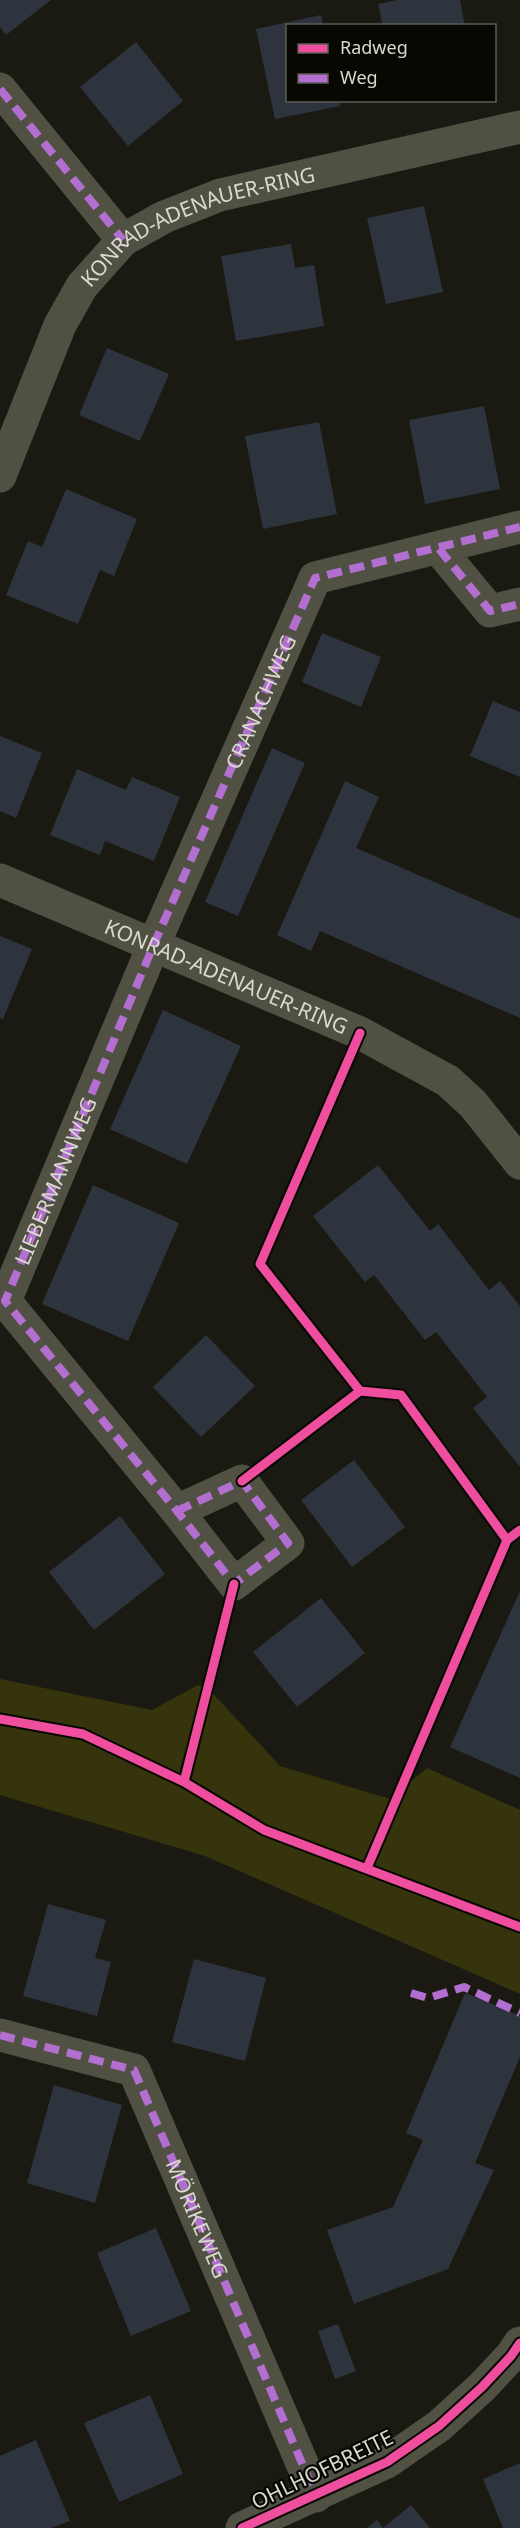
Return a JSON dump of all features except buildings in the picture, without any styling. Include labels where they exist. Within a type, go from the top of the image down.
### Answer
[{"type":"street","points":[[0,89],[123,240]]},
{"type":"street","name":"KONRAD-ADENAUER-RING","points":[[0,476],[60,325],[82,286],[123,240],[164,217],[220,195],[520,128]]},
{"type":"street","name":"CRANACHWEG","points":[[154,944],[315,578],[520,527]]},
{"type":"street","points":[[439,549],[490,611],[520,604]]},
{"type":"street","name":"KONRAD-ADENAUER-RING","points":[[0,880],[360,1033],[448,1081],[473,1104],[520,1163]]},
{"type":"street","name":"LIEBERMANNWEG","points":[[154,944],[5,1301],[177,1511]]},
{"type":"street","name":"MÖRIKEWEG","points":[[0,2035],[134,2070],[316,2496]]},
{"type":"street","name":"OHLHOFBREITE","points":[[242,2528],[387,2462],[439,2426],[517,2354]]},
{"type":"shaded area","points":[[0,1679],[152,1710],[198,1685],[208,1688],[280,1766],[390,1799],[427,1768],[520,1810],[520,1994],[205,1856],[0,1795]]},
{"type":"marked path","points":[[0,89],[123,240]]},
{"type":"marked path","points":[[177,1511],[242,1481],[288,1543],[234,1584],[5,1301],[154,944],[315,578],[520,527]]},
{"type":"marked path","points":[[439,549],[490,611],[520,604]]},
{"type":"marked path","points":[[411,1993],[428,1998],[464,1987],[520,2013]]},
{"type":"marked path","points":[[0,2035],[134,2070],[316,2496]]},
{"type":"cycle path","points":[[360,1033],[260,1264],[360,1391],[401,1395],[507,1540]]},
{"type":"cycle path","points":[[242,1481],[360,1391]]},
{"type":"cycle path","points":[[367,1868],[507,1540],[520,1530]]},
{"type":"cycle path","points":[[184,1782],[234,1584]]},
{"type":"cycle path","points":[[0,1719],[83,1734],[184,1782],[264,1830],[520,1927]]},
{"type":"cycle path","points":[[242,2528],[387,2462],[439,2426],[482,2387],[520,2343]]}]
